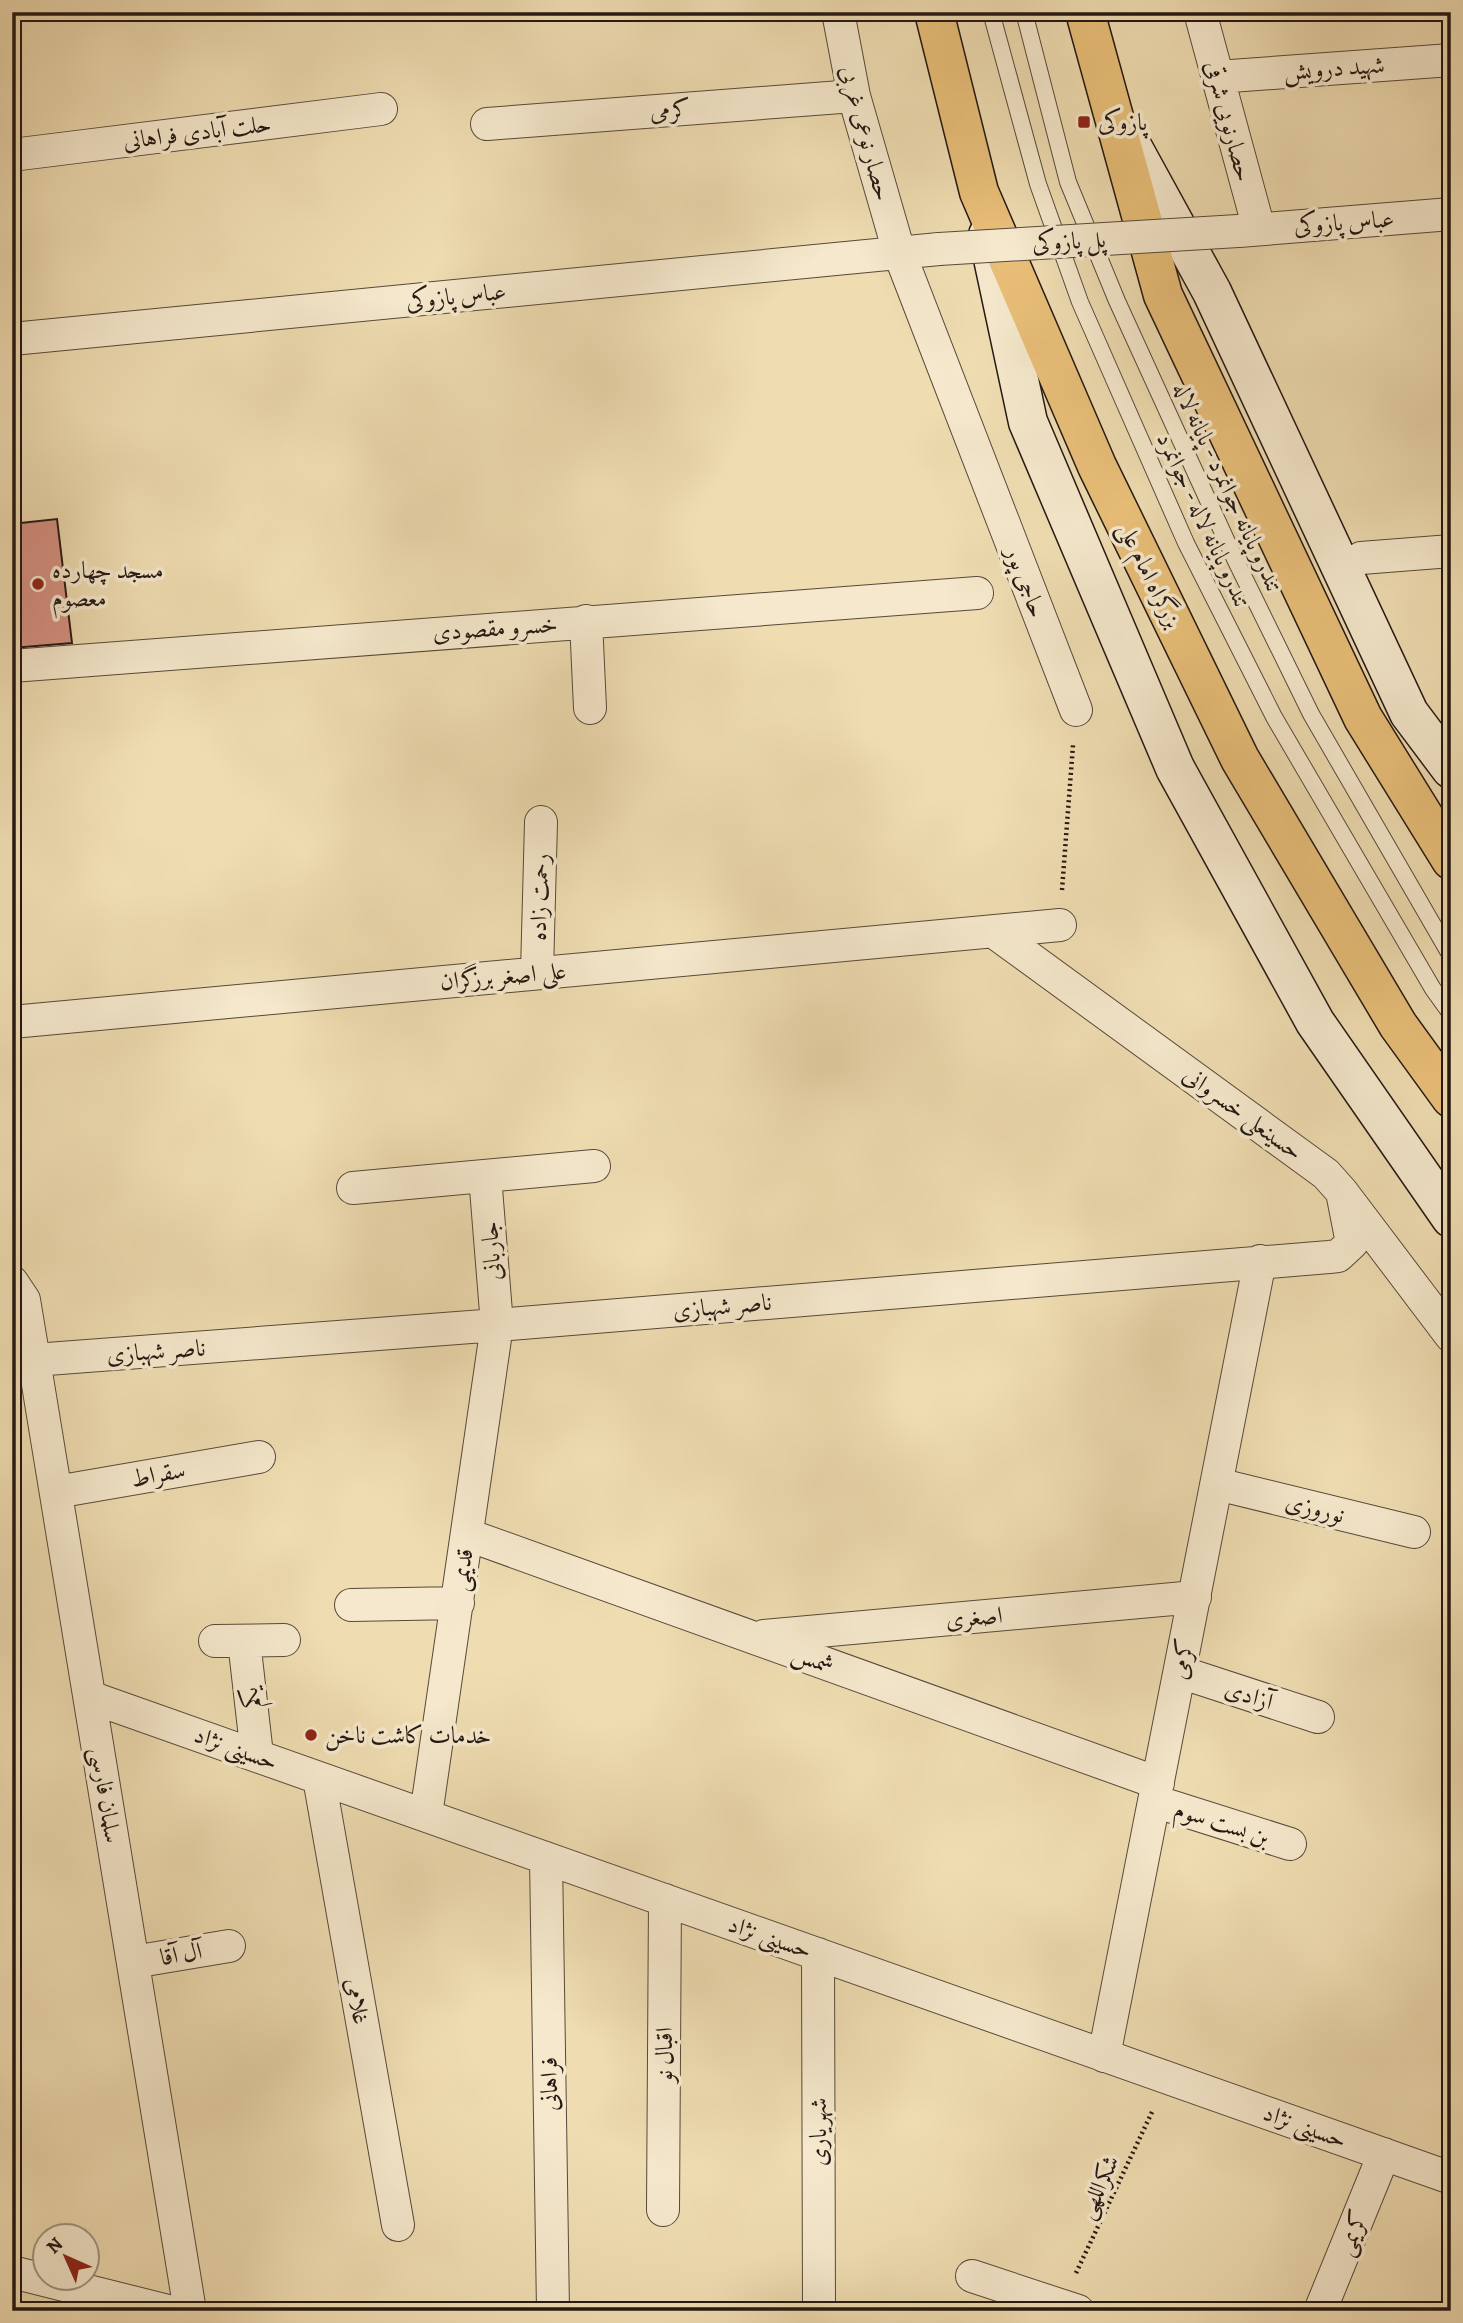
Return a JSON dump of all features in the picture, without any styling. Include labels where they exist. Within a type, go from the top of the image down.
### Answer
[{"type":"highway","name":"بزرگراه امام علی","points":[[934,12],[979,192],[1097,466],[1240,759],[1398,1025],[1451,1098]]},
{"type":"highway","points":[[1084,12],[1163,295],[1363,718],[1451,860]]},
{"type":"main road","points":[[1109,102],[1212,292],[1409,713],[1451,769]]},
{"type":"main road","points":[[979,192],[1028,422],[1175,768],[1315,1022],[1451,1217]]},
{"type":"street","name":"حصار نوعی غربی","points":[[838,12],[854,96],[899,253]]},
{"type":"street","name":"حصارنویی شرقی","points":[[1200,12],[1217,76],[1248,230]]},
{"type":"street","name":"شهید درویش","points":[[1217,76],[1450,68]]},
{"type":"street","name":"کرمی","points":[[487,124],[854,96]]},
{"type":"street","name":"حلت آبادی فراهانی","points":[[12,155],[381,109]]},
{"type":"street","name":"عباس پازوکی","points":[[1248,230],[1451,214]]},
{"type":"street","name":"پل پازوکی","points":[[899,253],[1248,230]]},
{"type":"street","name":"عباس پازوکی","points":[[12,339],[899,253]]},
{"type":"street","name":"حاجی پور","points":[[899,253],[1076,710]]},
{"type":"street","points":[[1361,558],[1451,551]]},
{"type":"street","name":"خسرو مقصودی","points":[[12,666],[977,593]]},
{"type":"street","points":[[586,621],[590,708]]},
{"type":"street","name":"رحمت زاده","points":[[537,972],[541,822]]},
{"type":"street","name":"علی اصغر برزگران","points":[[12,1022],[1060,925]]},
{"type":"street","name":"حسینعلی خسروانی","points":[[994,932],[1326,1174],[1451,1336]]},
{"type":"street","points":[[353,1188],[594,1166]]},
{"type":"street","name":"جاربانی","points":[[485,1176],[497,1325]]},
{"type":"street","name":"ناصر شهبازی","points":[[34,1360],[1329,1257],[1338,1255],[1352,1243],[1342,1192]]},
{"type":"street","name":"کرمی","points":[[1104,2056],[1260,1261]]},
{"type":"street","name":"سلمان فارسی","points":[[12,1282],[23,1300],[57,1492],[190,2311]]},
{"type":"street","name":"قدیمی","points":[[426,1815],[497,1325]]},
{"type":"street","name":"سقراط","points":[[57,1492],[259,1457]]},
{"type":"street","name":"نوروزی","points":[[1217,1483],[1414,1532]]},
{"type":"street","name":"شمس","points":[[468,1535],[754,1637],[1156,1792]]},
{"type":"street","name":"اصغری","points":[[754,1637],[1195,1597]]},
{"type":"street","points":[[351,1605],[458,1603]]},
{"type":"street","name":"یکم","points":[[257,1755],[229,1641],[284,1640]]},
{"type":"street","name":"آزادی","points":[[1180,1672],[1318,1717]]},
{"type":"street","name":"حسینی نژاد","points":[[90,1697],[1451,2178]]},
{"type":"street","name":"غلامی","points":[[319,1778],[398,2225]]},
{"type":"street","name":"بن بست سوم","points":[[1156,1792],[1290,1844]]},
{"type":"street","name":"فراهانی","points":[[546,1858],[553,2311]]},
{"type":"street","name":"اقبال نو","points":[[663,2210],[665,1900]]},
{"type":"street","name":"آل آقا","points":[[133,1962],[229,1946]]},
{"type":"street","name":"شهریاری","points":[[818,1954],[819,2311]]},
{"type":"street","name":"کریمی","points":[[1320,2311],[1384,2154]]},
{"type":"street","points":[[12,2272],[168,2311]]},
{"type":"street","points":[[972,2276],[1069,2308]]},
{"type":"lane","name":"تندرو پایانه لاله - جوانمرد","points":[[991,12],[1038,184],[1080,302],[1186,543],[1273,717],[1433,989],[1451,1014]]},
{"type":"lane","name":"تندرو پایانه جوانمرد - پایانه لاله","points":[[1024,12],[1068,182],[1117,302],[1233,555],[1311,714],[1451,956]]},
{"type":"path","points":[[1060,925],[1076,710]]},
{"type":"path","name":"شکراللهی","points":[[1069,2308],[1169,2078]]},
{"type":"building","name":"مسجد چهارده معصوم","points":[[57,519],[72,643],[12,648],[12,524]]},
{"type":"place","name":"پازوکی","points":[[1084,122]]},
{"type":"place","name":"مسجد چهارده معصوم","points":[[38,584]]},
{"type":"place","name":"خدمات کاشت ناخن","points":[[311,1735]]}]
